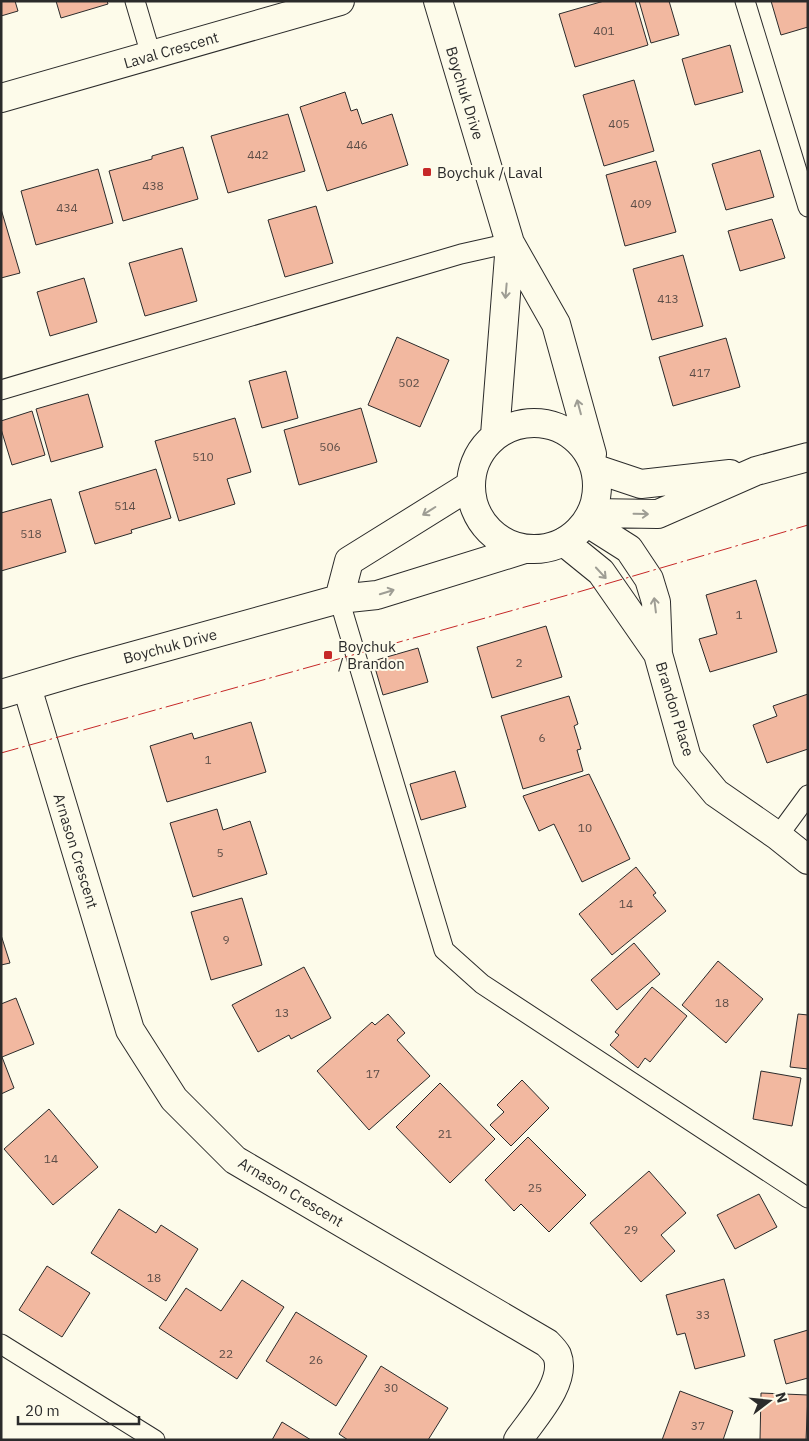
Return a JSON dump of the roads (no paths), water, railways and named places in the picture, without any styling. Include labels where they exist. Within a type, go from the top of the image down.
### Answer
[{"type":"street","name":"Laval Crescent","points":[[1,98],[340,1]]},
{"type":"street","name":"Boychuk Drive","points":[[438,1],[510,243],[556,324],[594,462]]},
{"type":"street","name":"Boychuk Drive","points":[[496,435],[510,243]]},
{"type":"street","points":[[531,422],[550,424],[567,431],[582,443],[594,462],[598,484],[590,518],[564,542],[544,549],[525,549],[508,544],[492,534],[481,520],[473,503],[470,485],[474,466],[483,448],[496,435],[512,426],[531,422]]},
{"type":"street","points":[[590,518],[658,514],[756,471],[808,456]]},
{"type":"street","points":[[594,462],[642,484],[756,471]]},
{"type":"street","points":[[339,599],[348,561],[470,485]]},
{"type":"street","name":"Brandon Place","points":[[590,518],[629,549],[648,579],[656,602],[658,654],[687,758],[716,793],[778,836],[808,860]]},
{"type":"street","name":"Brandon Place","points":[[564,542],[601,572],[658,654]]},
{"type":"street","name":"Boychuk Drive","points":[[14,691],[79,671],[339,599],[377,595],[525,549]]},
{"type":"street","name":"Arnason Crescent","points":[[14,691],[130,1030],[174,1099],[236,1160],[547,1343],[557,1354],[560,1370],[554,1387],[518,1440]]},
{"type":"lane","points":[[135,1],[151,56]]},
{"type":"lane","points":[[745,1],[800,153],[808,207]]},
{"type":"lane","points":[[1,390],[452,257],[510,243]]},
{"type":"lane","points":[[339,599],[444,950],[482,984],[808,1198]]},
{"type":"lane","points":[[778,836],[808,795]]},
{"type":"lane","points":[[1,1344],[155,1440]]},
{"type":"place","name":"Boychuk / Laval","points":[[427,172]]},
{"type":"place","name":"Boychuk / Brandon","points":[[328,655]]}]
